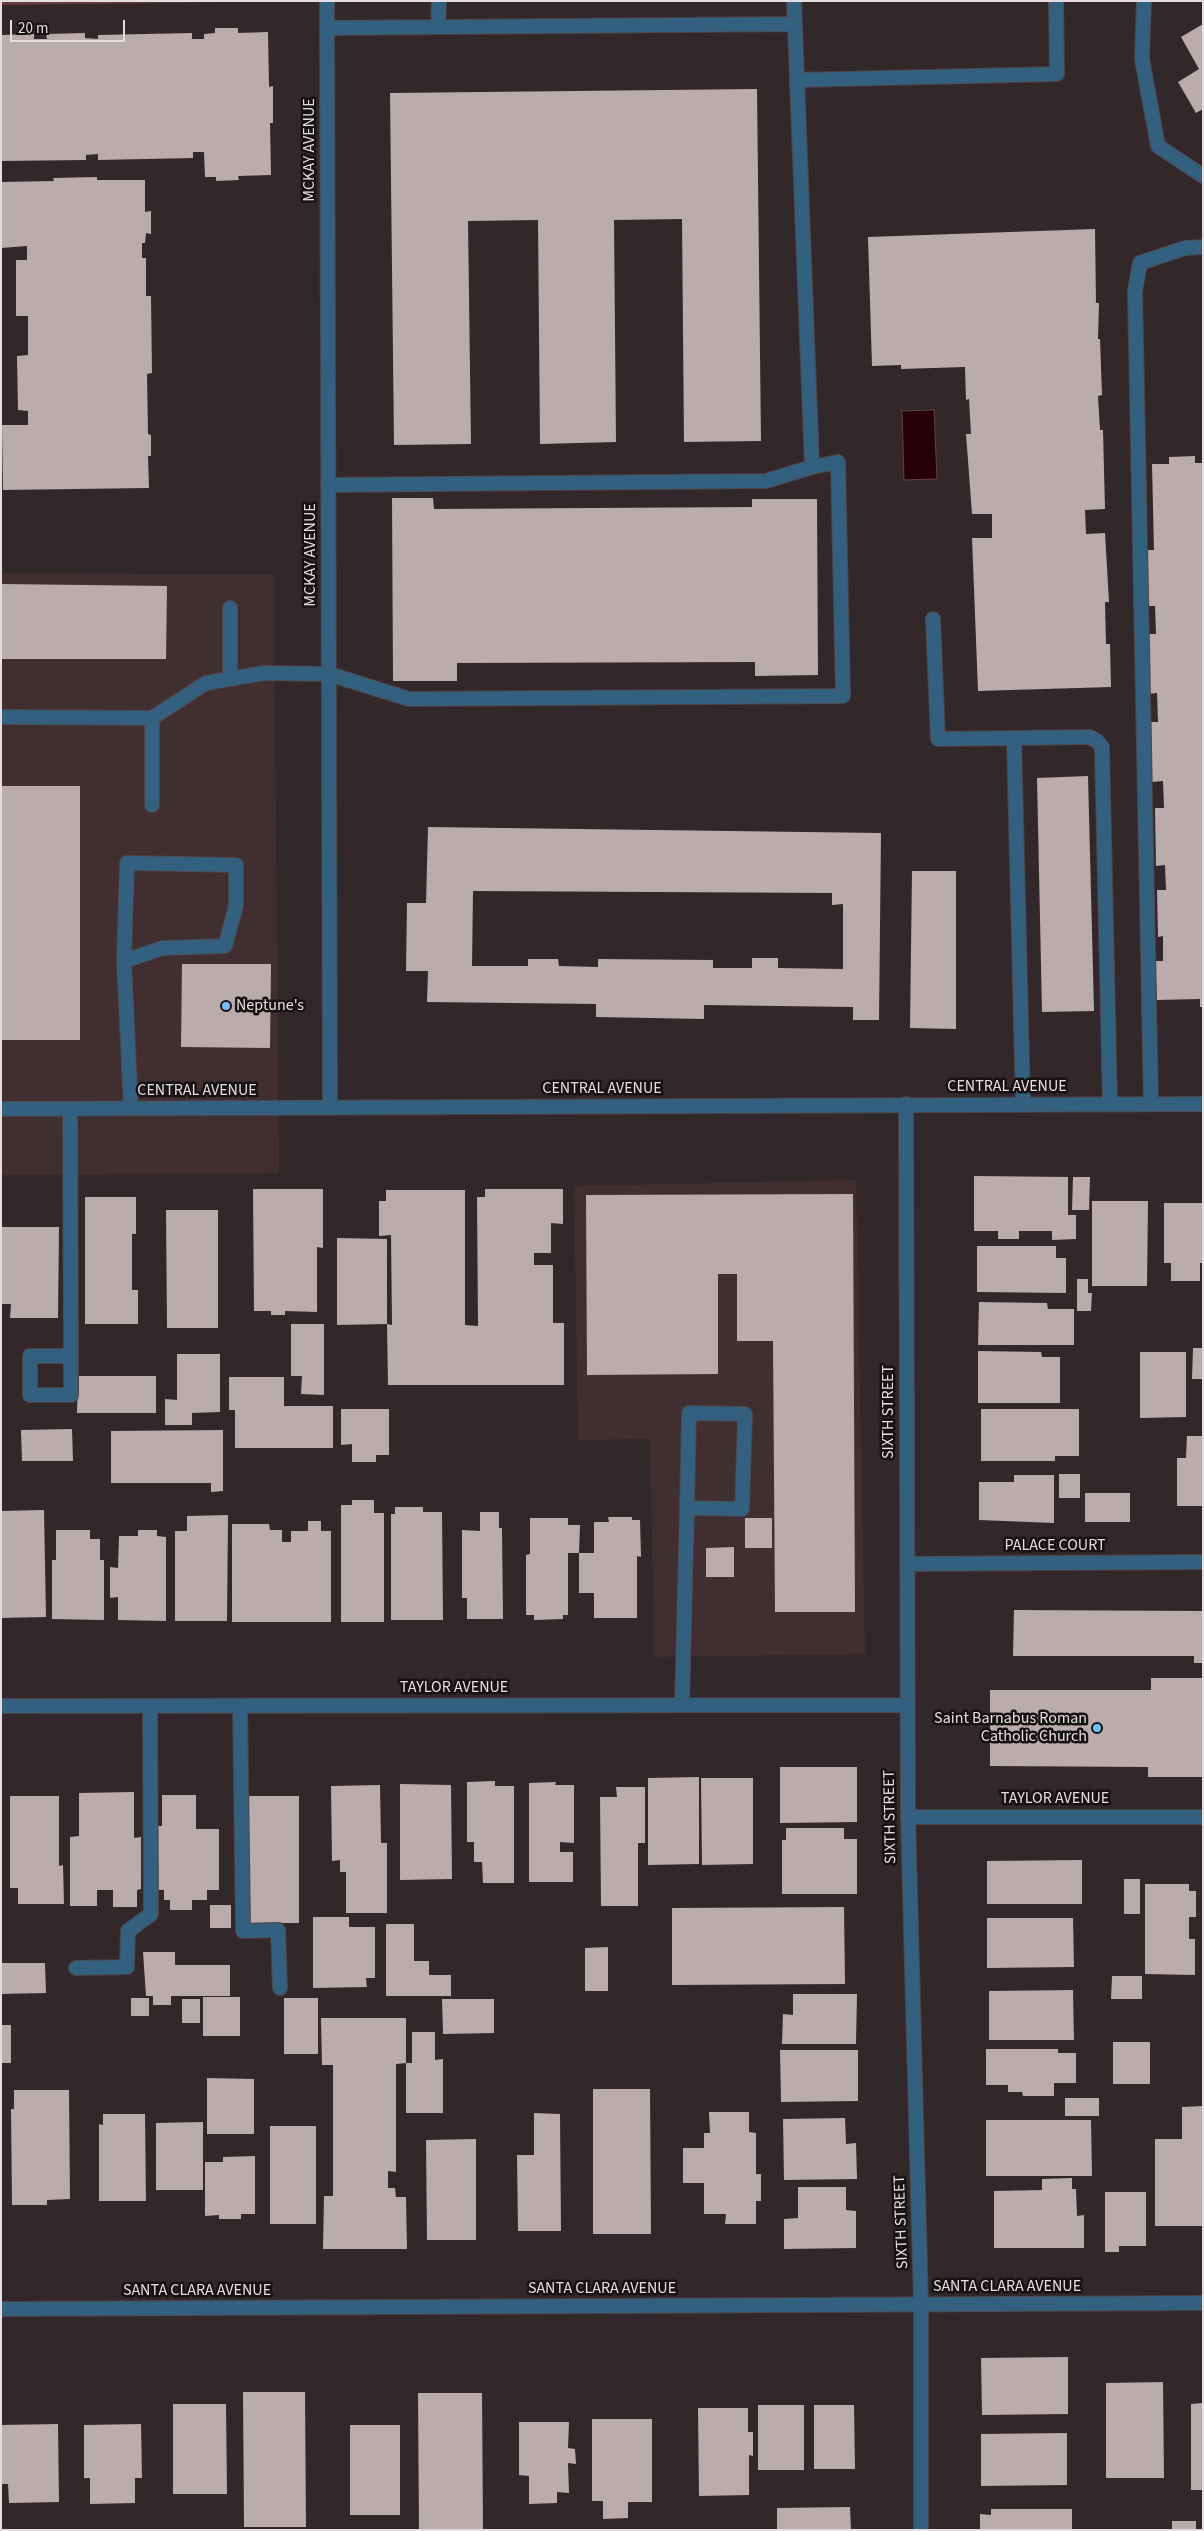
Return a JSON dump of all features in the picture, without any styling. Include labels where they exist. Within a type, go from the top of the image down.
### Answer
[{"type":"street","name":"MCKAY AVENUE","points":[[327,1],[330,1108]]},
{"type":"street","points":[[438,1],[438,27]]},
{"type":"street","points":[[794,1],[812,467]]},
{"type":"street","points":[[797,80],[1057,74],[1056,1]]},
{"type":"street","points":[[1144,1],[1142,59],[1158,146],[1203,176]]},
{"type":"street","points":[[327,28],[794,24]]},
{"type":"street","points":[[1151,1104],[1136,291],[1140,263],[1185,248],[1203,247]]},
{"type":"street","points":[[1,717],[152,718],[206,683],[264,673],[329,674],[409,698],[843,696],[838,462],[812,467],[766,482],[328,485]]},
{"type":"street","points":[[230,608],[230,679]]},
{"type":"street","points":[[933,619],[938,739],[1090,737],[1097,740],[1102,747],[1110,1104]]},
{"type":"street","points":[[152,718],[152,805]]},
{"type":"street","points":[[1014,738],[1023,1104]]},
{"type":"street","points":[[124,961],[163,948],[225,946],[236,906],[236,865],[127,863],[124,961],[131,1108]]},
{"type":"street","name":"SIXTH STREET","points":[[906,1104],[908,1817],[921,2304],[921,2530]]},
{"type":"street","name":"CENTRAL AVENUE","points":[[1,1110],[1203,1104]]},
{"type":"street","points":[[70,1109],[71,1356]]},
{"type":"street","points":[[682,1705],[689,1413],[745,1414],[742,1509],[687,1508]]},
{"type":"street","name":"PALACE COURT","points":[[907,1564],[1203,1562]]},
{"type":"street","name":"TAYLOR AVENUE","points":[[1,1706],[908,1705]]},
{"type":"street","points":[[76,1968],[127,1968],[128,1930],[151,1914],[150,1706]]},
{"type":"street","points":[[240,1706],[243,1931],[278,1930],[280,1988]]},
{"type":"street","name":"TAYLOR AVENUE","points":[[908,1817],[1203,1817]]},
{"type":"street","name":"SANTA CLARA AVENUE","points":[[1,2310],[1203,2303]]},
{"type":"shaded area","points":[[1,1],[292,1],[1,5]]},
{"type":"shaded area","points":[[934,410],[937,479],[904,480],[902,411]]},
{"type":"shaded area","points":[[1,573],[274,575],[279,1173],[1,1175]]},
{"type":"shaded area","points":[[856,1180],[865,1654],[654,1657],[650,1439],[578,1440],[574,1186]]},
{"type":"building","points":[[1203,24],[1203,109],[1196,113],[1178,82],[1199,69],[1181,37]]},
{"type":"building","points":[[215,28],[238,28],[238,33],[268,32],[269,87],[273,86],[273,123],[270,123],[271,175],[238,176],[239,180],[216,181],[216,177],[205,177],[204,152],[193,152],[193,158],[98,160],[98,154],[86,155],[86,160],[1,161],[1,35],[34,34],[34,39],[47,39],[46,34],[85,33],[85,38],[98,39],[98,35],[192,33],[192,39],[204,39],[204,34],[215,33]]},
{"type":"building","points":[[757,89],[761,441],[684,442],[682,219],[614,220],[616,442],[540,444],[538,220],[468,221],[471,444],[394,445],[390,93]]},
{"type":"building","points":[[97,177],[97,180],[145,180],[145,212],[151,211],[151,234],[146,233],[145,243],[142,243],[142,258],[146,258],[146,296],[151,296],[152,373],[147,374],[148,434],[151,435],[151,456],[148,456],[149,488],[3,490],[2,425],[28,425],[28,411],[18,410],[17,356],[28,355],[28,316],[16,316],[16,260],[27,260],[27,246],[1,248],[1,182],[54,181],[53,178]]},
{"type":"building","points":[[1095,229],[1096,303],[1099,303],[1098,339],[1100,339],[1102,395],[1098,396],[1100,430],[1103,430],[1105,509],[1085,510],[1086,534],[1105,533],[1109,602],[1105,602],[1106,644],[1110,644],[1111,687],[978,691],[972,538],[992,538],[992,514],[972,514],[966,434],[971,434],[969,399],[966,400],[965,367],[901,369],[901,365],[872,366],[868,237]]},
{"type":"building","points":[[1195,456],[1195,463],[1203,463],[1203,1007],[1200,1007],[1200,999],[1157,1000],[1155,961],[1163,961],[1163,936],[1158,937],[1157,890],[1166,890],[1165,865],[1156,866],[1155,808],[1164,808],[1163,781],[1152,782],[1151,722],[1158,722],[1157,693],[1148,694],[1146,634],[1156,634],[1155,606],[1144,606],[1143,550],[1154,550],[1152,464],[1169,464],[1169,457]]},
{"type":"building","points":[[392,498],[433,498],[434,509],[752,507],[752,499],[817,499],[818,675],[755,676],[755,662],[457,663],[457,681],[393,681]]},
{"type":"building","points":[[1,584],[167,586],[166,659],[1,659]]},
{"type":"building","points":[[1088,776],[1094,1011],[1042,1012],[1037,778]]},
{"type":"building","points":[[1,786],[80,786],[80,1040],[1,1040]]},
{"type":"building","points":[[428,827],[881,833],[879,1020],[853,1020],[853,1007],[704,1005],[704,1019],[596,1017],[596,1004],[427,1002],[428,971],[406,971],[407,903],[426,903]],"holes":[[[473,891],[832,893],[832,905],[843,904],[843,969],[778,968],[778,958],[752,958],[752,968],[713,968],[713,960],[598,959],[598,967],[559,966],[558,959],[528,959],[528,966],[472,966]]]},
{"type":"building","points":[[912,871],[956,871],[956,1029],[910,1028]]},
{"type":"building","name":"Neptune's","points":[[182,964],[271,964],[270,1048],[181,1047]]},
{"type":"building","points":[[974,1176],[1068,1177],[1068,1215],[1076,1215],[1076,1239],[1052,1240],[1052,1231],[1019,1231],[1019,1239],[998,1239],[998,1231],[974,1231]]},
{"type":"building","points":[[1073,1177],[1090,1177],[1089,1210],[1072,1210]]},
{"type":"building","points":[[253,1189],[323,1189],[323,1248],[317,1247],[317,1312],[285,1311],[285,1315],[271,1315],[271,1311],[254,1311]]},
{"type":"building","points":[[485,1189],[563,1189],[563,1224],[551,1223],[551,1253],[534,1253],[534,1265],[553,1265],[553,1323],[564,1323],[564,1385],[388,1385],[387,1324],[392,1325],[391,1235],[379,1236],[379,1201],[386,1201],[386,1190],[465,1190],[465,1325],[478,1326],[477,1197],[485,1197]]},
{"type":"building","points":[[853,1194],[855,1612],[775,1612],[773,1341],[737,1341],[737,1274],[718,1274],[718,1374],[587,1375],[586,1195]]},
{"type":"building","points":[[85,1197],[136,1197],[136,1234],[132,1234],[132,1290],[138,1290],[138,1324],[85,1324]]},
{"type":"building","points":[[1092,1201],[1148,1201],[1147,1286],[1092,1286]]},
{"type":"building","points":[[1164,1203],[1203,1203],[1203,1263],[1200,1263],[1200,1281],[1171,1281],[1171,1263],[1164,1263]]},
{"type":"building","points":[[166,1210],[218,1210],[218,1328],[167,1328]]},
{"type":"building","points":[[1,1227],[59,1227],[58,1318],[10,1318],[11,1304],[1,1304]]},
{"type":"building","points":[[337,1238],[387,1239],[387,1324],[337,1325]]},
{"type":"building","points":[[977,1246],[1056,1246],[1056,1258],[1066,1258],[1066,1293],[977,1292]]},
{"type":"building","points":[[1077,1279],[1088,1279],[1088,1293],[1092,1293],[1091,1311],[1077,1311]]},
{"type":"building","points":[[979,1302],[1047,1303],[1048,1309],[1074,1309],[1074,1345],[978,1345]]},
{"type":"building","points":[[291,1324],[324,1324],[324,1395],[301,1394],[302,1376],[291,1376]]},
{"type":"building","points":[[1193,1348],[1203,1348],[1203,1379],[1192,1379]]},
{"type":"building","points":[[978,1351],[1041,1352],[1042,1357],[1060,1357],[1060,1403],[978,1403]]},
{"type":"building","points":[[1140,1352],[1186,1352],[1186,1417],[1140,1418]]},
{"type":"building","points":[[177,1354],[220,1354],[220,1412],[192,1413],[192,1425],[165,1425],[165,1399],[177,1400]]},
{"type":"building","points":[[78,1376],[156,1376],[156,1413],[77,1413]]},
{"type":"building","points":[[229,1377],[284,1377],[284,1406],[333,1406],[333,1448],[235,1448],[235,1410],[229,1410]]},
{"type":"building","points":[[341,1409],[389,1409],[389,1455],[376,1455],[376,1462],[352,1462],[352,1444],[341,1445]]},
{"type":"building","points":[[981,1409],[1079,1409],[1079,1456],[1055,1456],[1055,1461],[981,1461]]},
{"type":"building","points":[[72,1429],[73,1461],[22,1461],[21,1430]]},
{"type":"building","points":[[223,1430],[223,1491],[211,1492],[211,1483],[111,1483],[111,1431]]},
{"type":"building","points":[[1187,1436],[1203,1436],[1203,1506],[1177,1506],[1177,1458],[1186,1458]]},
{"type":"building","points":[[1059,1474],[1080,1474],[1080,1498],[1059,1498]]},
{"type":"building","points":[[1014,1475],[1054,1475],[1054,1523],[979,1520],[979,1482],[1014,1482]]},
{"type":"building","points":[[1085,1493],[1130,1493],[1130,1522],[1085,1522]]},
{"type":"building","points":[[352,1500],[374,1500],[374,1513],[384,1513],[384,1622],[341,1622],[341,1505],[352,1505]]},
{"type":"building","points":[[395,1507],[423,1507],[423,1512],[442,1512],[443,1620],[391,1620],[391,1514],[395,1514]]},
{"type":"building","points":[[44,1510],[46,1617],[1,1618],[1,1511]]},
{"type":"building","points":[[480,1512],[499,1512],[499,1528],[502,1528],[503,1619],[467,1619],[467,1598],[462,1598],[462,1530],[480,1531]]},
{"type":"building","points":[[228,1515],[227,1621],[175,1621],[175,1531],[187,1531],[187,1516]]},
{"type":"building","points":[[608,1517],[632,1517],[632,1520],[640,1520],[641,1557],[637,1556],[637,1618],[594,1618],[594,1593],[579,1593],[579,1553],[594,1553],[594,1522],[609,1522]]},
{"type":"building","points":[[530,1518],[568,1518],[568,1525],[580,1525],[579,1553],[568,1553],[568,1615],[563,1615],[563,1619],[534,1620],[534,1615],[526,1615],[526,1555],[530,1554]]},
{"type":"building","points":[[745,1518],[772,1518],[772,1548],[745,1548]]},
{"type":"building","points":[[308,1521],[321,1521],[321,1531],[331,1531],[331,1622],[232,1622],[232,1524],[269,1524],[270,1530],[282,1530],[282,1542],[291,1542],[291,1531],[308,1531]]},
{"type":"building","points":[[56,1530],[90,1530],[90,1539],[100,1539],[100,1560],[104,1560],[104,1620],[52,1619],[52,1560],[56,1560]]},
{"type":"building","points":[[138,1530],[157,1530],[157,1536],[166,1537],[166,1621],[118,1620],[118,1597],[110,1598],[110,1567],[118,1568],[119,1536],[138,1536]]},
{"type":"building","points":[[734,1547],[734,1577],[706,1577],[706,1548]]},
{"type":"building","points":[[1014,1610],[1203,1611],[1203,1663],[1194,1663],[1194,1656],[1013,1656]]},
{"type":"building","name":"Saint Barnabus Roman Catholic Church","points":[[1151,1678],[1203,1678],[1203,1777],[1148,1777],[1148,1767],[990,1766],[990,1690],[1151,1690]]},
{"type":"building","points":[[780,1767],[857,1767],[857,1822],[780,1823]]},
{"type":"building","points":[[699,1777],[699,1864],[648,1865],[648,1778]]},
{"type":"building","points":[[701,1778],[753,1778],[753,1864],[702,1865]]},
{"type":"building","points":[[495,1781],[495,1786],[514,1786],[514,1883],[483,1883],[482,1862],[474,1862],[474,1842],[467,1842],[467,1782]]},
{"type":"building","points":[[556,1782],[555,1785],[574,1785],[574,1843],[560,1842],[560,1852],[573,1852],[573,1882],[529,1882],[529,1783]]},
{"type":"building","points":[[400,1784],[451,1785],[452,1879],[400,1880]]},
{"type":"building","points":[[380,1785],[381,1843],[387,1843],[387,1913],[346,1913],[346,1872],[340,1872],[340,1860],[332,1861],[331,1786]]},
{"type":"building","points":[[616,1787],[645,1787],[645,1843],[638,1843],[638,1906],[601,1906],[600,1797],[617,1797]]},
{"type":"building","points":[[134,1792],[134,1838],[141,1837],[141,1889],[137,1890],[137,1907],[113,1907],[113,1890],[97,1890],[97,1906],[70,1906],[70,1837],[79,1836],[79,1793]]},
{"type":"building","points":[[162,1795],[196,1795],[196,1829],[219,1829],[219,1890],[207,1890],[207,1900],[192,1900],[192,1910],[170,1910],[170,1900],[164,1900],[164,1890],[152,1890],[152,1826],[162,1826]]},
{"type":"building","points":[[10,1796],[59,1796],[59,1866],[63,1865],[64,1904],[18,1904],[18,1888],[10,1888]]},
{"type":"building","points":[[248,1796],[299,1796],[299,1923],[248,1923]]},
{"type":"building","points":[[786,1828],[844,1828],[844,1839],[857,1839],[857,1894],[782,1894],[782,1840],[786,1840]]},
{"type":"building","points":[[1082,1860],[1082,1904],[987,1904],[987,1861]]},
{"type":"building","points":[[1124,1879],[1140,1879],[1140,1914],[1124,1914]]},
{"type":"building","points":[[1145,1884],[1189,1884],[1189,1891],[1196,1891],[1196,1917],[1189,1917],[1189,1939],[1195,1939],[1195,1975],[1145,1974]]},
{"type":"building","points":[[210,1905],[231,1905],[231,1928],[210,1928]]},
{"type":"building","points":[[844,1907],[845,1984],[672,1985],[672,1908]]},
{"type":"building","points":[[313,1917],[349,1917],[349,1927],[375,1927],[375,1978],[366,1978],[367,1987],[313,1988]]},
{"type":"building","points":[[987,1918],[1073,1918],[1074,1967],[987,1968]]},
{"type":"building","points":[[386,1924],[414,1924],[414,1961],[429,1961],[429,1975],[451,1975],[451,1996],[386,1996]]},
{"type":"building","points":[[608,1947],[608,1991],[585,1991],[585,1948]]},
{"type":"building","points":[[143,1952],[175,1952],[175,1965],[230,1965],[230,1996],[171,1996],[171,2005],[153,2005],[153,1996],[146,1996]]},
{"type":"building","points":[[1,1963],[45,1963],[46,1993],[1,1994]]},
{"type":"building","points":[[1112,1976],[1142,1976],[1142,1999],[1111,1999]]},
{"type":"building","points":[[1073,1990],[1074,2040],[989,2040],[989,1991]]},
{"type":"building","points":[[793,1994],[857,1994],[856,2044],[782,2044],[783,2014],[793,2015]]},
{"type":"building","points":[[203,1997],[240,1997],[240,2036],[203,2036]]},
{"type":"building","points":[[131,1998],[149,1998],[149,2016],[131,2016]]},
{"type":"building","points":[[284,1998],[318,1998],[318,2054],[284,2054]]},
{"type":"building","points":[[182,1999],[200,1999],[200,2023],[182,2023]]},
{"type":"building","points":[[442,1999],[494,1999],[494,2033],[443,2034]]},
{"type":"building","points":[[321,2018],[406,2018],[406,2063],[396,2064],[396,2172],[388,2171],[388,2188],[395,2188],[396,2197],[406,2197],[407,2249],[323,2249],[324,2196],[333,2196],[333,2065],[322,2065]]},
{"type":"building","points":[[1,2025],[11,2025],[11,2063],[1,2063]]},
{"type":"building","points":[[412,2032],[435,2032],[435,2060],[443,2059],[443,2113],[406,2113],[406,2063],[412,2063]]},
{"type":"building","points":[[1113,2042],[1150,2042],[1150,2084],[1113,2084]]},
{"type":"building","points":[[986,2049],[1058,2049],[1058,2053],[1076,2053],[1076,2083],[1054,2083],[1054,2096],[1023,2096],[1022,2092],[1008,2092],[1008,2085],[986,2085]]},
{"type":"building","points":[[780,2050],[858,2050],[858,2101],[781,2102]]},
{"type":"building","points":[[207,2078],[254,2079],[254,2134],[207,2134]]},
{"type":"building","points":[[593,2089],[650,2089],[651,2234],[593,2234]]},
{"type":"building","points":[[14,2090],[69,2090],[70,2199],[47,2200],[47,2205],[12,2205],[11,2109],[14,2109]]},
{"type":"building","points":[[1065,2098],[1099,2098],[1099,2116],[1065,2116]]},
{"type":"building","points":[[1203,2106],[1203,2226],[1155,2226],[1155,2139],[1182,2139],[1182,2107]]},
{"type":"building","points":[[709,2112],[749,2112],[749,2132],[756,2133],[756,2174],[761,2174],[761,2201],[756,2201],[756,2224],[725,2224],[726,2214],[704,2214],[704,2183],[683,2183],[683,2148],[704,2148],[704,2133],[710,2133]]},
{"type":"building","points":[[534,2113],[560,2114],[561,2231],[518,2231],[517,2155],[534,2155]]},
{"type":"building","points":[[103,2114],[145,2114],[146,2201],[99,2201],[99,2124],[103,2125]]},
{"type":"building","points":[[845,2118],[846,2144],[856,2143],[857,2179],[784,2180],[783,2119]]},
{"type":"building","points":[[986,2120],[1091,2120],[1092,2176],[986,2176]]},
{"type":"building","points":[[203,2122],[203,2190],[156,2190],[156,2123]]},
{"type":"building","points":[[270,2126],[316,2126],[316,2224],[270,2224]]},
{"type":"building","points":[[476,2139],[476,2240],[427,2240],[426,2140]]},
{"type":"building","points":[[255,2156],[255,2214],[241,2214],[241,2219],[219,2219],[219,2215],[205,2216],[205,2162],[223,2162],[223,2157]]},
{"type":"building","points":[[1072,2178],[1072,2189],[1076,2189],[1077,2216],[1084,2215],[1084,2248],[994,2248],[994,2191],[1042,2190],[1042,2179]]},
{"type":"building","points":[[798,2187],[846,2187],[846,2210],[856,2211],[856,2248],[784,2249],[784,2219],[798,2218]]},
{"type":"building","points":[[1105,2192],[1146,2192],[1146,2246],[1119,2246],[1119,2252],[1105,2252]]},
{"type":"building","points":[[1068,2357],[1068,2414],[982,2415],[981,2358]]},
{"type":"building","points":[[1163,2382],[1164,2478],[1106,2478],[1106,2383]]},
{"type":"building","points":[[243,2392],[305,2392],[306,2527],[244,2527]]},
{"type":"building","points":[[418,2393],[482,2393],[483,2530],[419,2530]]},
{"type":"building","points":[[1203,2403],[1203,2490],[1191,2490],[1191,2404]]},
{"type":"building","points":[[173,2404],[226,2404],[227,2494],[173,2494]]},
{"type":"building","points":[[758,2405],[804,2405],[804,2470],[758,2470]]},
{"type":"building","points":[[814,2405],[854,2405],[855,2469],[814,2469]]},
{"type":"building","points":[[698,2408],[748,2408],[748,2432],[753,2432],[753,2456],[749,2455],[749,2495],[699,2496]]},
{"type":"building","points":[[592,2419],[652,2419],[652,2502],[628,2502],[628,2518],[603,2519],[603,2501],[592,2501]]},
{"type":"building","points":[[519,2422],[569,2422],[568,2448],[575,2449],[576,2464],[568,2463],[569,2493],[557,2492],[557,2503],[529,2504],[529,2476],[519,2475]]},
{"type":"building","points":[[58,2424],[59,2502],[9,2503],[8,2484],[1,2484],[1,2425]]},
{"type":"building","points":[[141,2424],[142,2478],[135,2478],[135,2503],[90,2504],[90,2478],[84,2478],[84,2425]]},
{"type":"building","points":[[350,2425],[400,2425],[400,2515],[350,2515]]},
{"type":"building","points":[[1067,2433],[1067,2485],[981,2486],[981,2434]]},
{"type":"building","points":[[850,2507],[851,2530],[777,2530],[777,2508]]},
{"type":"building","points":[[991,2509],[1072,2509],[1072,2530],[980,2530],[980,2514],[991,2515]]},
{"type":"building","points":[[1172,2521],[1196,2521],[1196,2530],[1172,2530]]},
{"type":"place","name":"Neptune's","points":[[226,1006]]},
{"type":"place","name":"Saint Barnabus Roman Catholic Church","points":[[1097,1728]]}]
